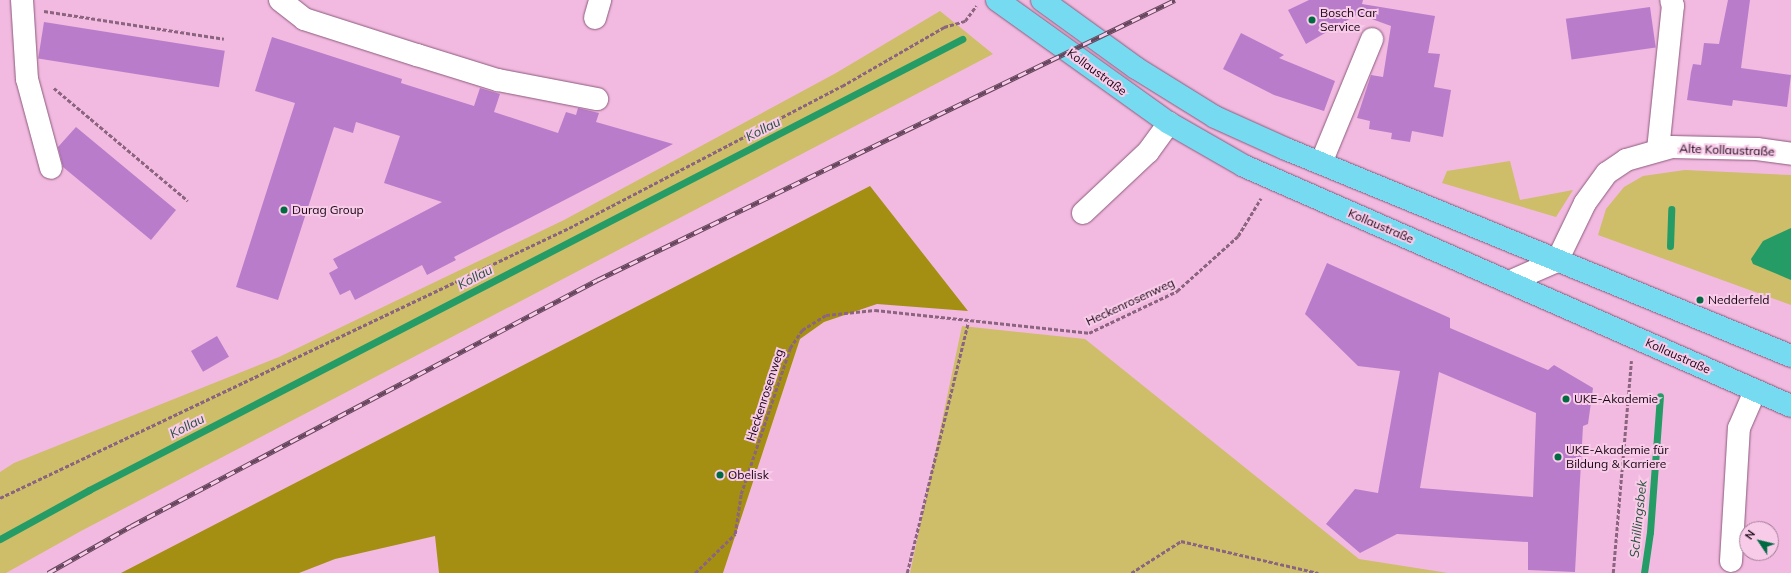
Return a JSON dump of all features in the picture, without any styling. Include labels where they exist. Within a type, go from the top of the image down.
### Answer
[{"type":"main road","name":"Kollaustraße","points":[[997,0],[1169,123],[1270,178],[1791,406]]},
{"type":"main road","points":[[1042,0],[1182,98],[1215,117],[1321,163],[1557,261],[1791,356]]},
{"type":"street","points":[[280,0],[304,19],[498,80],[597,99]]},
{"type":"street","points":[[1658,150],[1673,6],[1671,0]]},
{"type":"street","points":[[22,4],[27,79],[51,168]]},
{"type":"street","points":[[1321,163],[1372,39]]},
{"type":"street","points":[[1083,213],[1148,152],[1169,123]]},
{"type":"street","name":"Alte Kollaustraße","points":[[1557,261],[1585,203],[1607,173],[1626,160],[1658,150],[1711,147],[1791,154]]},
{"type":"street","points":[[1509,282],[1557,261]]},
{"type":"street","points":[[1731,560],[1739,428],[1755,391]]},
{"type":"path","points":[[22,4],[224,39]]},
{"type":"path","points":[[0,498],[569,228],[842,86],[944,27],[965,21],[974,8]]},
{"type":"path","points":[[26,64],[188,201]]},
{"type":"path","name":"Heckenrosenweg","points":[[695,573],[735,534],[741,494],[790,348],[802,330],[826,315],[876,310],[968,322],[1089,333],[1171,295],[1238,236],[1258,205],[1270,178]]},
{"type":"path","points":[[907,573],[968,322]]},
{"type":"path","points":[[1613,573],[1633,336]]},
{"type":"path","points":[[1131,573],[1181,541],[1318,573]]},
{"type":"shaded area","points":[[940,11],[993,54],[81,531],[6,573],[0,573],[0,472],[14,463],[279,357],[564,220],[836,73]]},
{"type":"shaded area","points":[[1510,161],[1520,200],[1573,190],[1556,217],[1442,183],[1447,171]]},
{"type":"shaded area","points":[[1685,170],[1791,175],[1791,305],[1598,235],[1606,209],[1624,187],[1643,176]]},
{"type":"shaded area","points":[[870,186],[968,311],[877,304],[824,322],[800,339],[723,573],[439,573],[435,536],[335,559],[299,573],[121,573]]},
{"type":"shaded area","points":[[1791,228],[1791,280],[1753,264],[1751,259],[1763,241]]},
{"type":"shaded area","points":[[962,326],[1085,339],[1359,559],[1448,573],[910,573]]},
{"type":"building","points":[[1309,0],[1363,0],[1362,4],[1435,16],[1428,53],[1440,54],[1434,87],[1451,90],[1443,137],[1412,131],[1410,142],[1391,139],[1392,133],[1369,129],[1370,121],[1357,118],[1371,75],[1383,77],[1391,26],[1358,14],[1306,44],[1288,10]]},
{"type":"building","points":[[1728,0],[1750,0],[1741,68],[1791,75],[1787,107],[1733,100],[1732,106],[1687,100],[1693,64],[1701,65],[1704,43],[1719,44]]},
{"type":"building","points":[[1650,7],[1656,48],[1572,59],[1566,19]]},
{"type":"building","points":[[44,22],[225,51],[219,87],[38,59]]},
{"type":"building","points":[[1241,33],[1284,55],[1279,58],[1335,81],[1324,111],[1274,95],[1223,69]]},
{"type":"building","points":[[272,37],[402,79],[401,83],[474,106],[480,88],[500,94],[494,112],[558,133],[566,112],[576,115],[578,108],[599,113],[596,122],[673,144],[454,257],[456,260],[427,275],[422,265],[355,300],[350,290],[340,295],[329,273],[338,268],[333,259],[442,202],[384,183],[400,136],[356,122],[353,133],[334,127],[278,300],[236,287],[295,103],[255,91]]},
{"type":"building","points":[[76,127],[176,210],[151,240],[63,167],[58,147]]},
{"type":"building","points":[[1327,263],[1450,318],[1450,328],[1548,370],[1554,365],[1593,388],[1588,424],[1583,426],[1575,572],[1528,570],[1528,542],[1397,534],[1360,553],[1326,524],[1355,489],[1378,493],[1400,371],[1358,366],[1305,314]],"holes":[[[1439,372],[1536,413],[1533,497],[1420,488]]]},
{"type":"building","points":[[217,336],[229,357],[203,372],[191,351]]},
{"type":"waterway","name":"Kollau","points":[[0,539],[89,490],[962,39]]},
{"type":"waterway","name":"Schillingsbek","points":[[1670,246],[1671,209]]},
{"type":"waterway","name":"Schillingsbek","points":[[1644,573],[1650,532],[1660,396]]},
{"type":"railway","points":[[48,573],[131,526],[597,280],[1175,0]]},
{"type":"place","name":"Bosch Car Service","points":[[1312,20]]},
{"type":"place","name":"Durag Group","points":[[284,210]]},
{"type":"place","name":"Nedderfeld","points":[[1700,300]]},
{"type":"place","name":"UKE-Akademie","points":[[1566,399]]},
{"type":"place","name":"UKE-Akademie für Bildung & Karriere","points":[[1558,457]]},
{"type":"place","name":"Obelisk","points":[[720,475]]}]
